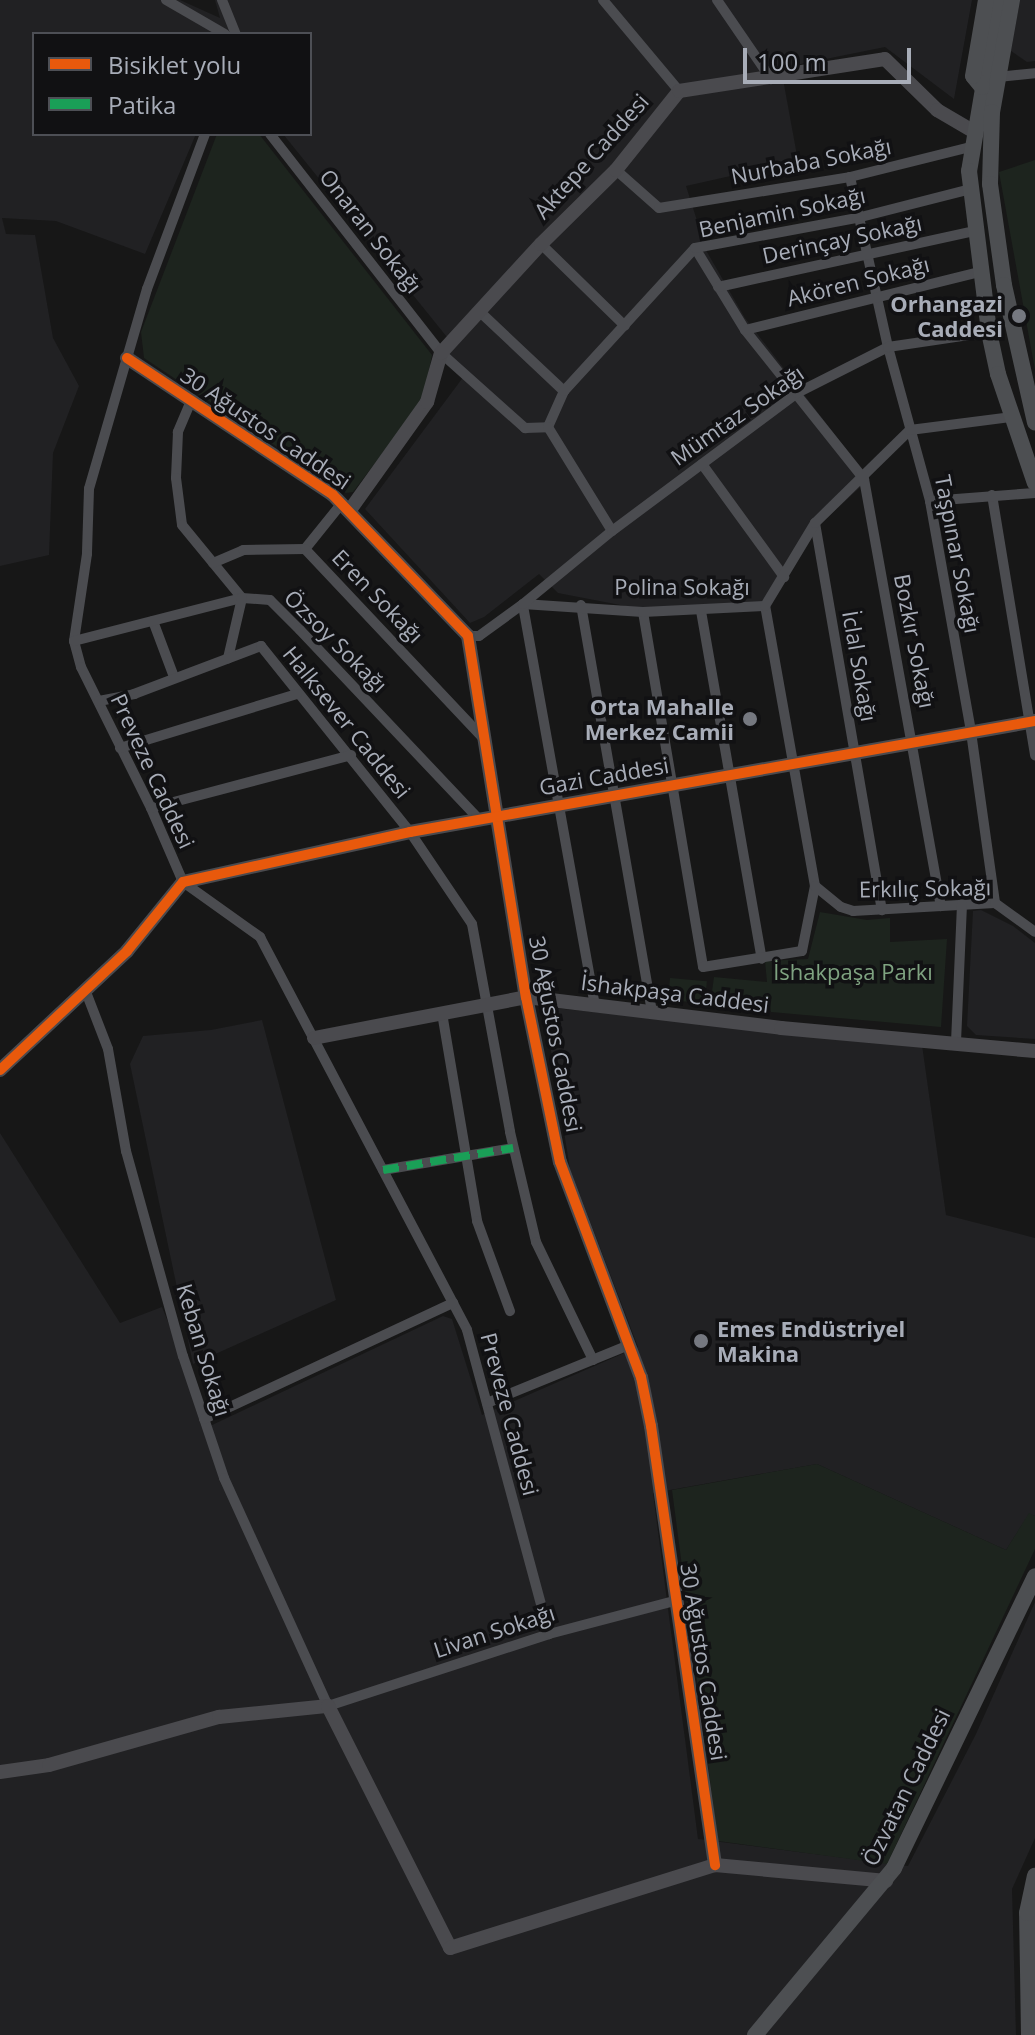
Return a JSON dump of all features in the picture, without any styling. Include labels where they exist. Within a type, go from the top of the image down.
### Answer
[{"type":"main road","points":[[982,87],[973,76],[986,0]]},
{"type":"main road","points":[[998,0],[972,139],[971,189],[989,332],[1012,417],[1035,483]]},
{"type":"main road","points":[[1012,0],[989,144],[990,184],[1004,285],[1034,417]]},
{"type":"main road","points":[[982,87],[995,83],[998,77]]},
{"type":"main road","name":"Özvatan Caddesi","points":[[755,2035],[789,1991],[886,1881],[1035,1576]]},
{"type":"main road","points":[[1029,2035],[1027,1913],[1035,1876]]},
{"type":"street","points":[[166,0],[222,32]]},
{"type":"street","points":[[222,0],[235,32]]},
{"type":"street","points":[[603,0],[679,91]]},
{"type":"street","points":[[717,0],[771,79]]},
{"type":"street","name":"Aktepe Caddesi","points":[[346,506],[427,402],[441,353],[541,244],[616,170],[679,91],[885,59],[972,139]]},
{"type":"street","points":[[998,77],[1035,73]]},
{"type":"street","name":"Preveze Caddesi","points":[[204,136],[147,289],[89,489],[87,554],[74,641],[81,667],[151,808],[183,882],[260,937],[467,1330],[549,1634]]},
{"type":"street","name":"Onaran Sokağı","points":[[272,136],[441,353],[525,428],[548,427]]},
{"type":"street","name":"Nurbaba Sokağı","points":[[616,170],[659,208],[850,177],[972,139]]},
{"type":"street","name":"Taşpınar Sokağı","points":[[850,177],[888,347],[930,501],[971,732],[995,903]]},
{"type":"street","name":"Benjamin Sokağı","points":[[548,427],[564,391],[695,248],[857,218],[971,189]]},
{"type":"street","name":"Derinçay Sokağı","points":[[718,287],[975,231]]},
{"type":"street","points":[[541,244],[625,326]]},
{"type":"street","points":[[695,248],[745,330],[864,479]]},
{"type":"street","name":"Akören Sokağı","points":[[745,330],[980,272]]},
{"type":"street","points":[[479,311],[564,391]]},
{"type":"street","name":"Mümtaz Sokağı","points":[[523,604],[612,531],[797,393],[888,347],[989,332]]},
{"type":"street","name":"30 Ağustos Caddesi","points":[[127,358],[346,506],[468,636],[526,997],[560,1162],[641,1377],[651,1426],[674,1601],[715,1865]]},
{"type":"street","points":[[191,401],[178,432],[176,478],[182,525],[242,598]]},
{"type":"street","points":[[910,430],[1012,417]]},
{"type":"street","points":[[548,427],[612,531]]},
{"type":"street","name":"Polina Sokağı","points":[[523,604],[581,605],[643,612],[765,606],[815,523],[864,479],[910,430]]},
{"type":"street","points":[[702,464],[784,577]]},
{"type":"street","name":"Bozkır Sokağı","points":[[864,479],[941,906]]},
{"type":"street","points":[[930,501],[1035,493]]},
{"type":"street","points":[[992,495],[1032,721],[1035,755]]},
{"type":"street","points":[[305,549],[346,506]]},
{"type":"street","name":"İclal Sokağı","points":[[815,523],[882,910]]},
{"type":"street","name":"Eren Sokağı","points":[[213,563],[243,550],[305,549],[486,740]]},
{"type":"street","points":[[74,641],[242,598]]},
{"type":"street","points":[[228,658],[242,598]]},
{"type":"street","name":"Özsoy Sokağı","points":[[242,598],[270,600],[479,819]]},
{"type":"street","points":[[468,636],[479,636],[523,604],[595,1006]]},
{"type":"street","points":[[581,605],[652,1012]]},
{"type":"street","points":[[643,612],[703,967],[802,951],[815,886],[765,606]]},
{"type":"street","points":[[701,611],[762,959]]},
{"type":"street","points":[[153,621],[174,677]]},
{"type":"street","name":"Halksever Caddesi","points":[[99,701],[134,694],[261,646],[410,832],[472,924],[488,1006]]},
{"type":"street","points":[[120,748],[297,694]]},
{"type":"street","name":"Gazi Caddesi","points":[[183,882],[498,815],[1032,721]]},
{"type":"street","points":[[151,808],[351,755]]},
{"type":"street","points":[[0,1070],[127,951],[183,882]]},
{"type":"street","name":"Erkılıç Sokağı","points":[[815,886],[841,907],[853,911],[995,903],[1035,932]]},
{"type":"street","points":[[956,1042],[962,904]]},
{"type":"street","name":"Keban Sokağı","points":[[86,992],[108,1049],[126,1151],[204,1419],[224,1478],[328,1706]]},
{"type":"street","name":"İshakpaşa Caddesi","points":[[314,1038],[526,997],[1035,1051]]},
{"type":"street","points":[[488,1006],[513,1148],[536,1242],[593,1360]]},
{"type":"street","points":[[442,1013],[477,1221],[510,1311]]},
{"type":"street","points":[[383,1170],[513,1148]]},
{"type":"street","points":[[204,1419],[453,1303]]},
{"type":"street","points":[[487,1403],[627,1346]]},
{"type":"street","name":"Livan Sokağı","points":[[328,1706],[549,1634],[674,1601]]},
{"type":"street","points":[[0,1772],[49,1765],[219,1717],[328,1706],[450,1948],[715,1865],[886,1881]]},
{"type":"shaded area","points":[[0,0],[180,0],[220,18],[215,0],[972,0],[954,99],[885,47],[781,68],[798,161],[686,186],[707,252],[745,318],[869,479],[818,526],[768,606],[641,609],[558,593],[539,574],[484,617],[470,623],[365,509],[467,372],[449,354],[455,347],[285,136],[312,136],[312,32],[32,32],[32,136],[195,136],[145,254],[56,221],[2,218],[6,234],[35,235],[53,338],[79,386],[53,453],[49,555],[0,566]]},
{"type":"shaded area","points":[[1020,0],[1035,0],[1035,61],[1027,62],[1011,51]]},
{"type":"shaded area","points":[[981,910],[1013,926],[1035,943],[1035,1039],[976,1035],[967,1026],[973,911]]},
{"type":"shaded area","points":[[544,1007],[922,1045],[946,1215],[1035,1238],[1035,1516],[1029,1514],[1006,1550],[817,1464],[653,1493],[698,1839],[908,1866],[976,1734],[1035,1602],[1035,1838],[1012,1889],[1016,2035],[0,2035],[0,1133],[120,1323],[162,1307],[210,1426],[443,1316],[452,1319],[482,1415],[638,1347],[570,1169]]},
{"type":"shaded area","points":[[262,1020],[336,1300],[193,1364],[130,1064],[143,1036],[211,1030]]},
{"type":"green space","points":[[216,136],[261,136],[432,355],[423,400],[353,492],[346,493],[144,358],[141,332]]},
{"type":"green space","points":[[1035,160],[1035,370],[999,172]]},
{"type":"green space","name":"İshakpaşa Parkı","points":[[820,912],[867,920],[890,918],[890,942],[947,939],[941,1027],[771,1012],[770,1007],[769,1012],[710,1006],[714,977],[767,982],[765,961],[808,959]]},
{"type":"green space","points":[[670,978],[707,981],[705,1003],[668,1000]]},
{"type":"green space","points":[[817,1464],[1006,1550],[1029,1513],[1035,1516],[1035,1549],[887,1864],[718,1841],[672,1490]]},
{"type":"marked path","points":[[383,1170],[513,1148]]},
{"type":"cycle path","points":[[127,358],[333,495],[468,636],[526,997],[560,1162],[641,1377],[651,1426],[715,1865]]},
{"type":"cycle path","points":[[0,1070],[127,951],[183,882],[410,832],[1035,721]]},
{"type":"place","name":"Orhangazi Caddesi","points":[[1019,316]]},
{"type":"place","name":"Orta Mahalle Merkez Camii","points":[[750,719]]},
{"type":"place","name":"Emes Endüstriyel Makina","points":[[701,1341]]}]
